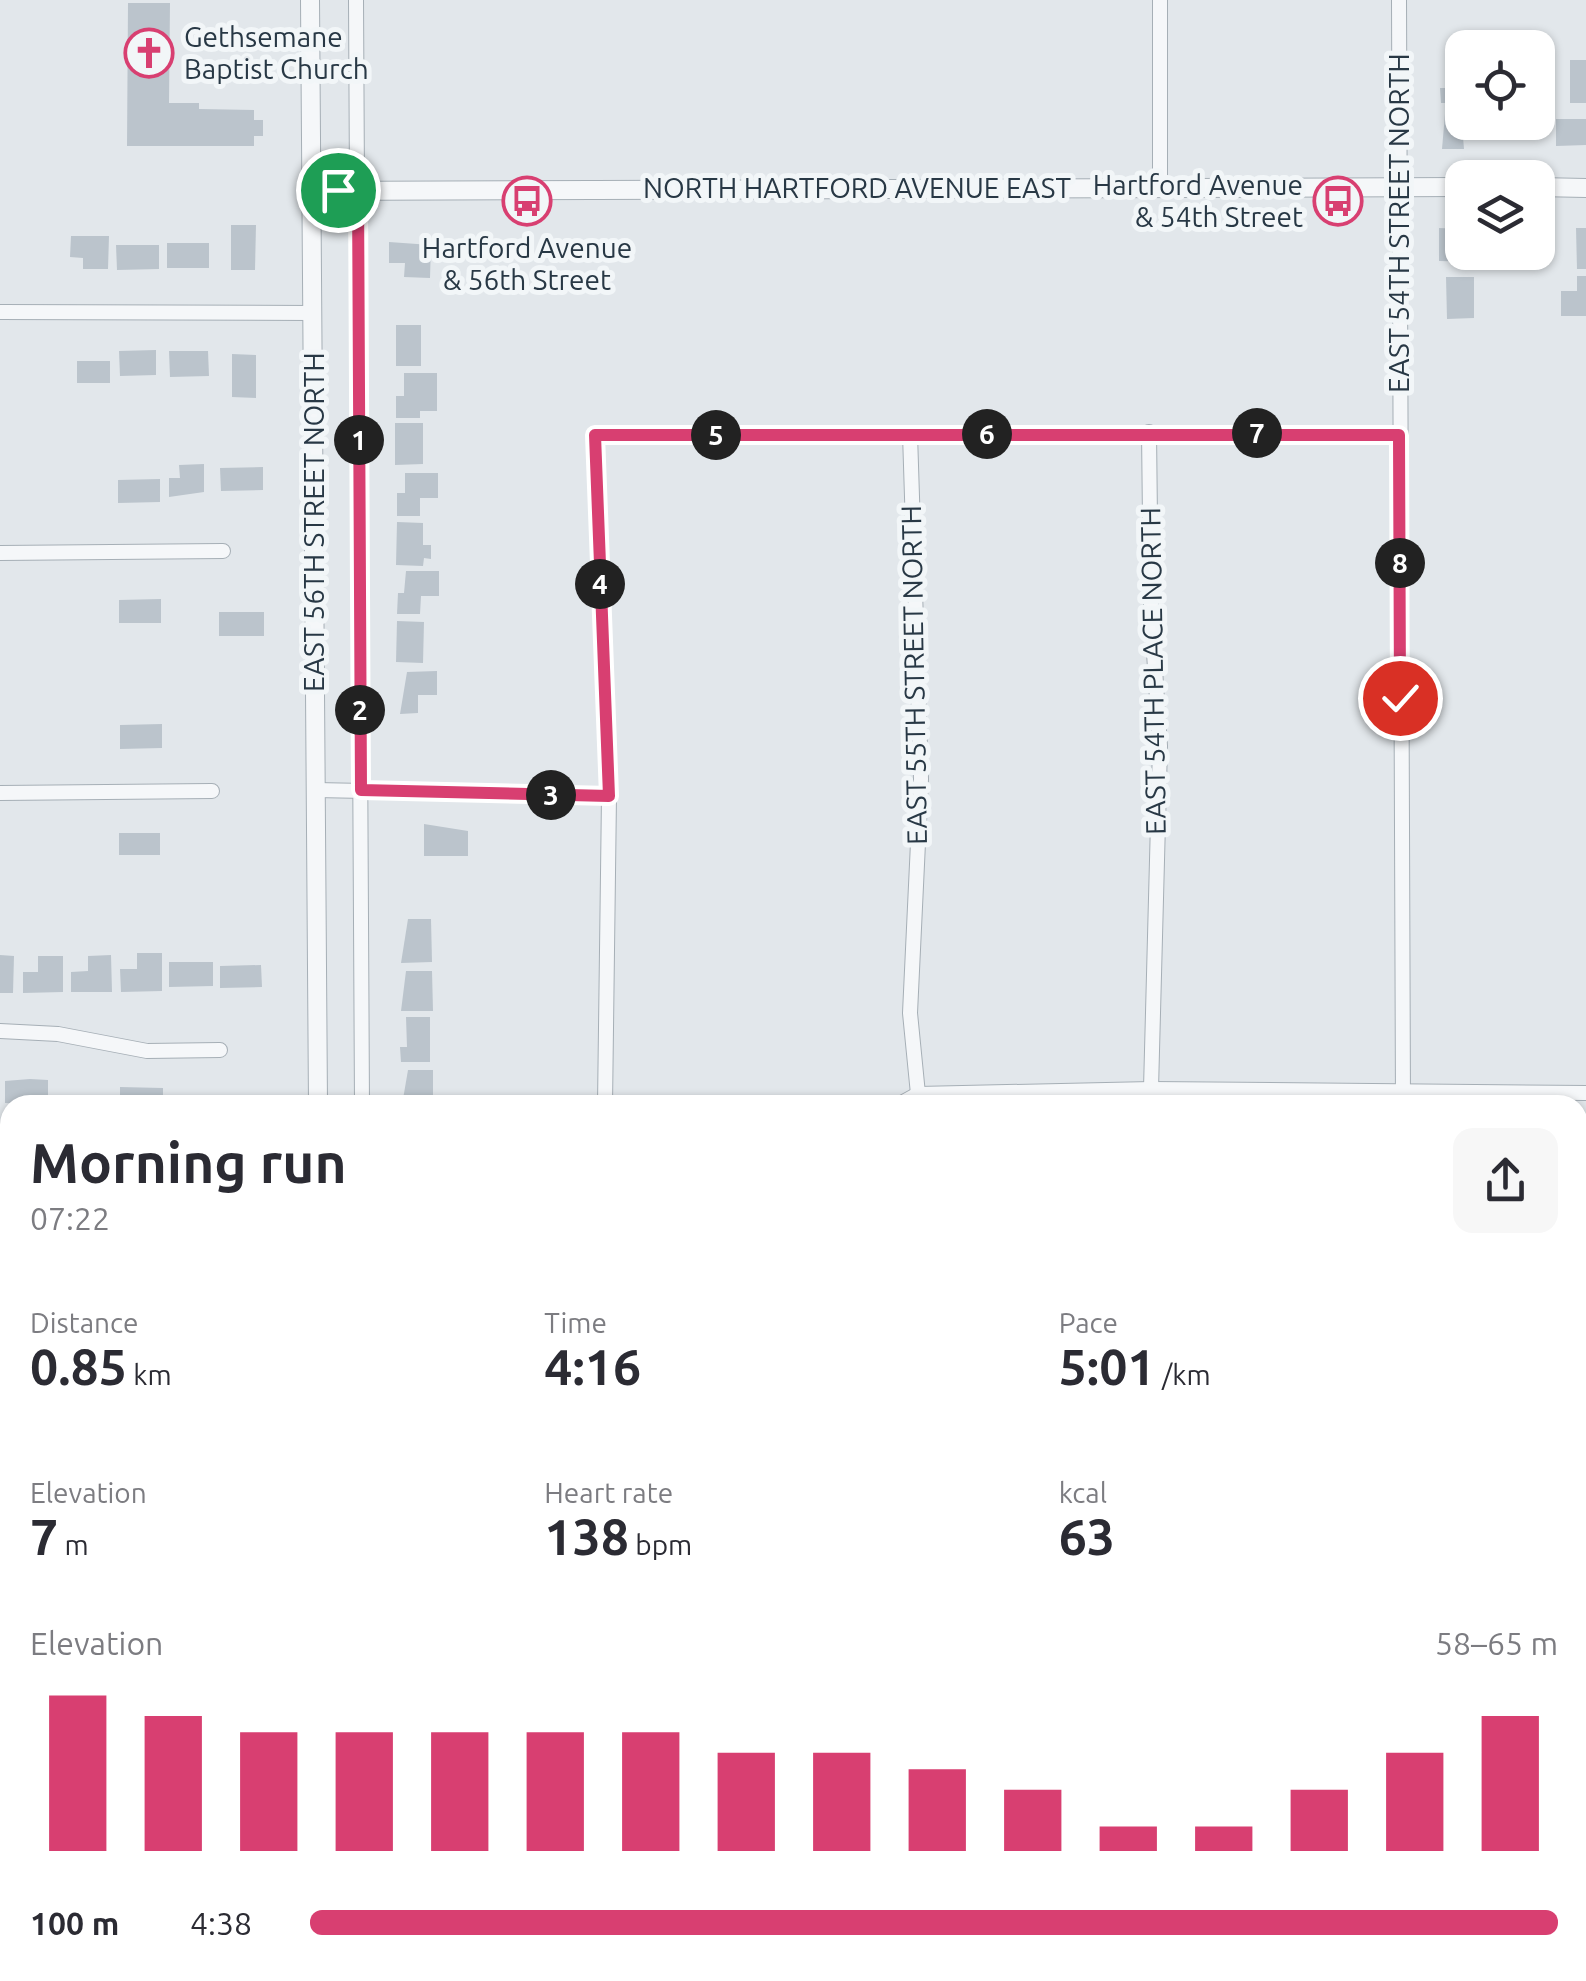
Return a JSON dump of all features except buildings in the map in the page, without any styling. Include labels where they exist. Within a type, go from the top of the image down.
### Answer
[{"type":"street","name":"EAST 56TH STREET NORTH","points":[[310,0],[318,1095]]},
{"type":"street","name":"EAST 56TH STREET NORTH","points":[[356,0],[362,1095]]},
{"type":"street","points":[[1160,0],[1160,188]]},
{"type":"street","name":"EAST 54TH STREET NORTH","points":[[1399,0],[1402,1095]]},
{"type":"street","name":"NORTH HARTFORD AVENUE EAST","points":[[312,190],[1445,187]]},
{"type":"street","points":[[1555,188],[1586,188]]},
{"type":"street","points":[[0,312],[313,312]]},
{"type":"street","name":"EAST 54TH PLACE NORTH","points":[[1149,432],[1151,606],[1160,746],[1151,1089]]},
{"type":"street","name":"EAST 55TH STREET NORTH","points":[[910,434],[921,779],[910,1012],[918,1094]]},
{"type":"street","points":[[605,1095],[609,796],[595,435],[1399,435]]},
{"type":"street","points":[[0,553],[223,551]]},
{"type":"street","points":[[0,793],[212,790]]},
{"type":"street","points":[[316,790],[609,796]]},
{"type":"street","points":[[0,1031],[58,1034],[146,1051],[220,1050]]},
{"type":"street","points":[[918,1094],[1151,1089],[1302,1095]]},
{"type":"street","points":[[1525,1095],[1586,1093]]},
{"type":"place","name":"Gethsemane Baptist Church","points":[[149,53]]},
{"type":"place","name":"Hartford Avenue & 56th Street","points":[[527,201]]},
{"type":"place","name":"Hartford Avenue & 54th Street","points":[[1338,201]]},
{"type":"route","points":[[338,190],[358,189],[361,790],[609,796],[595,435],[1399,435],[1400,698]]}]
